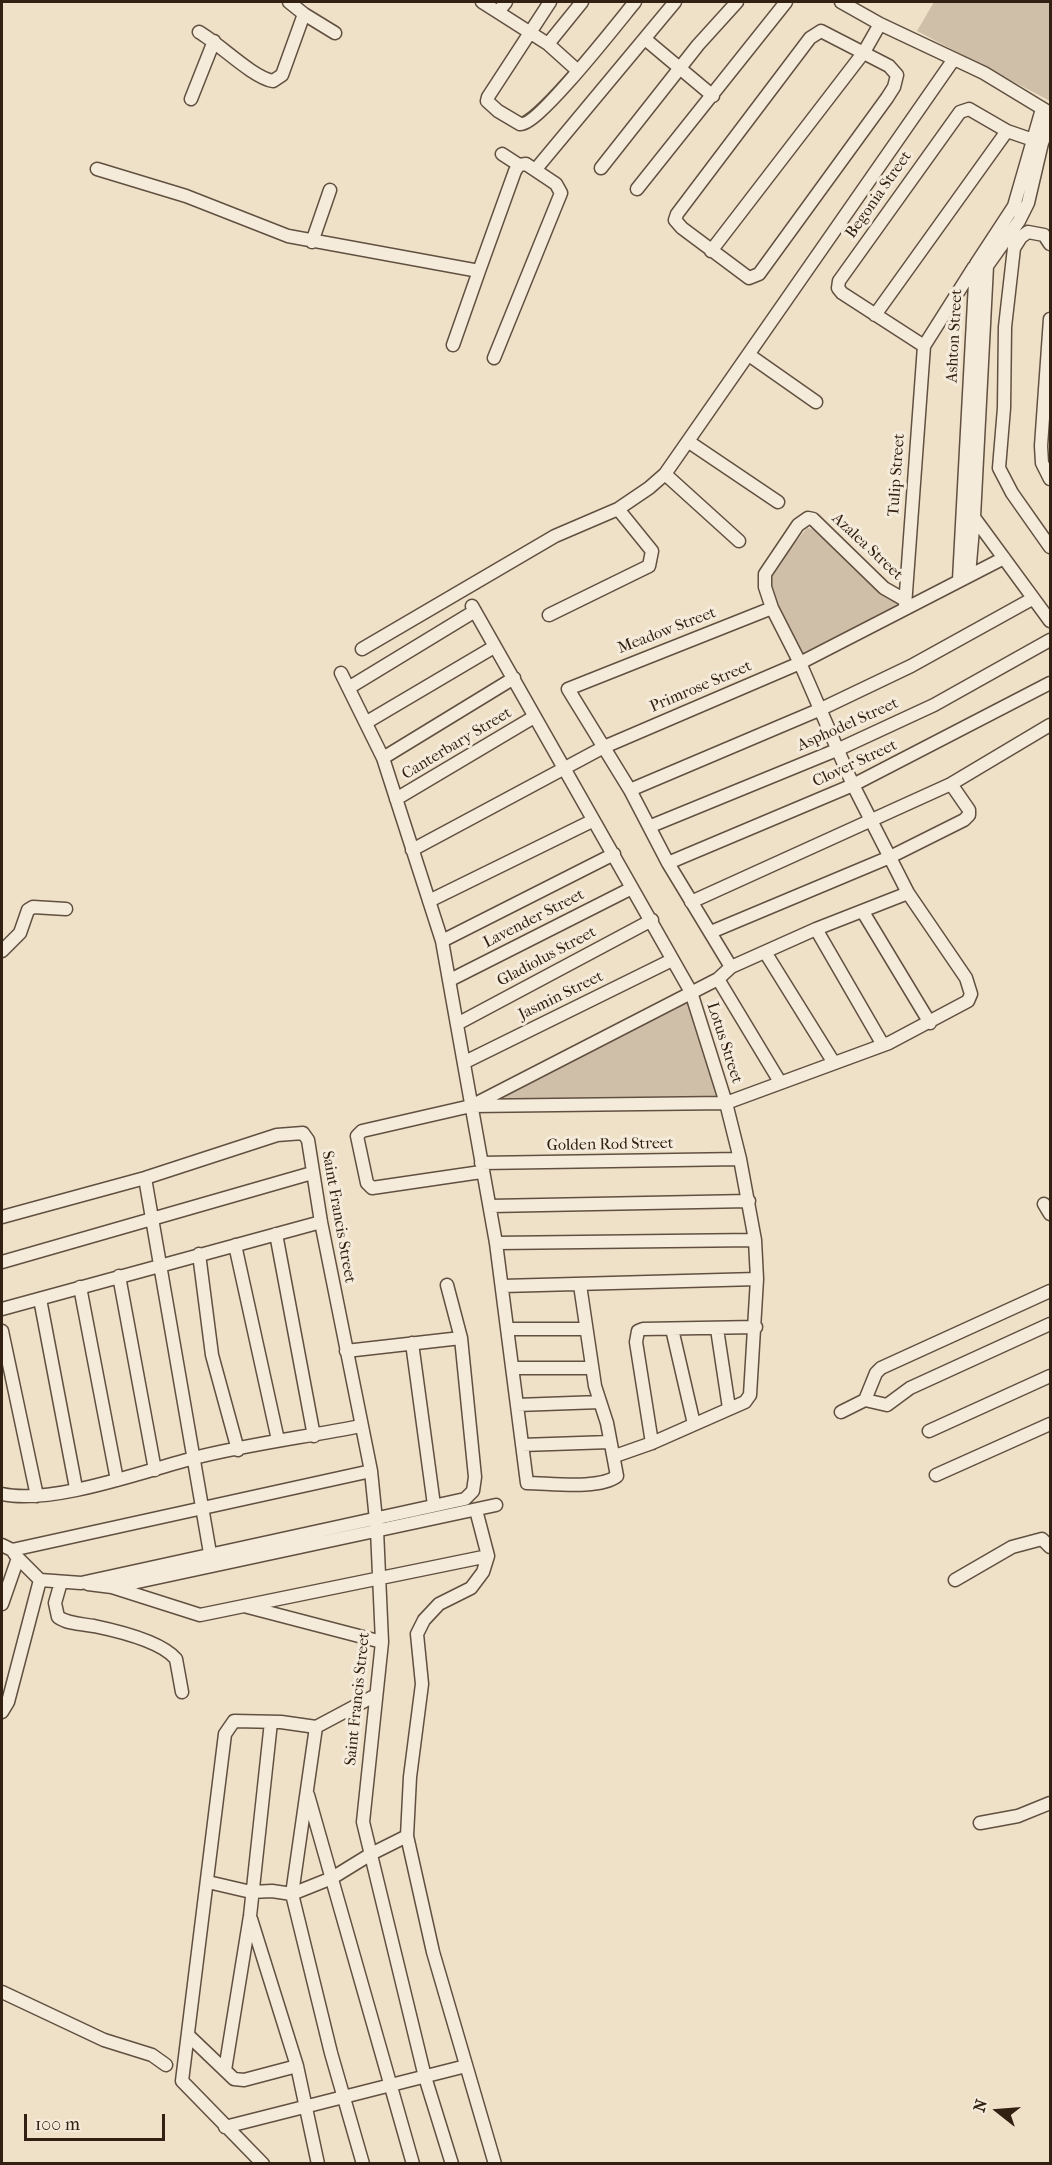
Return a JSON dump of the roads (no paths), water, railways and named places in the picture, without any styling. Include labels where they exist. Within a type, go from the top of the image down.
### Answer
[{"type":"street","points":[[289,2],[335,33]]},
{"type":"street","points":[[482,2],[548,44],[578,71]]},
{"type":"street","points":[[498,12],[506,2]]},
{"type":"street","points":[[550,2],[487,101],[492,108],[520,124],[532,120],[578,71],[635,2]]},
{"type":"street","points":[[548,44],[582,2]]},
{"type":"street","points":[[536,169],[675,2]]},
{"type":"street","points":[[601,168],[682,69],[698,45],[737,2]]},
{"type":"street","points":[[637,189],[786,2]]},
{"type":"street","points":[[841,2],[880,24],[984,73],[1046,111],[1014,206],[981,265],[924,346]]},
{"type":"street","points":[[199,32],[257,75],[273,81],[282,75],[304,14]]},
{"type":"street","points":[[711,250],[864,52],[880,24]]},
{"type":"street","points":[[821,32],[827,33],[893,69],[897,75],[894,87],[759,274],[754,277],[744,275],[711,250],[678,224],[677,214],[810,38],[821,32]]},
{"type":"street","points":[[645,39],[713,96]]},
{"type":"street","points":[[191,99],[214,41]]},
{"type":"street","points":[[362,649],[555,536],[618,510],[665,474],[749,355],[783,300],[954,59]]},
{"type":"street","name":"Begonia Street","points":[[924,346],[842,293],[838,285],[954,118],[964,110],[969,110],[1007,131],[1037,141]]},
{"type":"street","points":[[1037,141],[1050,122]]},
{"type":"street","points":[[875,315],[1007,131]]},
{"type":"street","points":[[494,358],[561,194],[556,184],[536,169],[526,164],[519,165],[502,154]]},
{"type":"street","points":[[453,345],[519,165]]},
{"type":"street","points":[[97,169],[186,196],[288,236],[479,271]]},
{"type":"street","points":[[312,242],[330,190]]},
{"type":"street","points":[[1048,540],[1004,480],[999,457],[1004,408],[1005,327],[1014,248],[1021,237],[1028,232],[1044,235],[1050,244]]},
{"type":"street","name":"Ashton Street","points":[[964,578],[963,506],[981,265]]},
{"type":"street","name":"Ashton Street","points":[[964,578],[974,517],[981,265]]},
{"type":"street","points":[[1050,319],[1041,446],[1042,463],[1050,479]]},
{"type":"street","name":"Tulip Street","points":[[905,603],[924,346]]},
{"type":"street","points":[[749,355],[816,402]]},
{"type":"street","points":[[689,442],[778,502]]},
{"type":"street","points":[[665,474],[739,542]]},
{"type":"street","points":[[963,506],[974,517],[1050,621]]},
{"type":"street","points":[[549,615],[649,566],[652,551],[618,510]]},
{"type":"street","name":"Azalea Street","points":[[772,608],[765,587],[765,574],[798,525],[808,518],[813,519],[884,588],[905,603]]},
{"type":"street","name":"Primrose Street","points":[[412,850],[603,747],[800,663],[905,603],[1004,558]]},
{"type":"street","points":[[630,790],[821,709],[911,666],[1032,599]]},
{"type":"street","name":"Lotus Street","points":[[350,687],[474,608],[534,717],[566,768],[592,821],[614,854],[691,992],[726,1103],[740,1159],[755,1240],[756,1327],[750,1395],[745,1402],[652,1443],[615,1456]]},
{"type":"street","points":[[471,1106],[726,1103],[883,1045],[930,1023],[968,1000],[970,986],[908,893],[853,785],[839,748],[772,608]]},
{"type":"street","name":"Meadow Street","points":[[603,747],[569,693],[569,687],[772,608]]},
{"type":"street","name":"Asphodel Street","points":[[651,826],[839,748],[934,705],[1050,640]]},
{"type":"street","points":[[367,722],[494,646]]},
{"type":"street","points":[[341,673],[350,687],[383,758],[442,941],[503,1286],[526,1483],[592,1484],[612,1480],[617,1476],[615,1456],[609,1442],[592,1368],[580,1285]]},
{"type":"street","points":[[383,758],[514,678]]},
{"type":"street","name":"Clover Street","points":[[668,863],[853,785],[1050,683]]},
{"type":"street","name":"Canterbary Street","points":[[396,799],[534,717]]},
{"type":"street","points":[[691,902],[951,784],[1050,725]]},
{"type":"street","points":[[603,747],[651,826],[668,863],[731,967]]},
{"type":"street","points":[[711,932],[890,857],[969,815],[969,810],[951,784]]},
{"type":"street","points":[[429,901],[592,821]]},
{"type":"street","points":[[442,941],[614,854]]},
{"type":"street","name":"Lavender Street","points":[[450,980],[633,888]]},
{"type":"street","points":[[471,1106],[718,979],[731,967],[816,929],[908,893]]},
{"type":"street","points":[[2,951],[20,933],[28,910],[33,907],[66,909]]},
{"type":"street","points":[[863,912],[930,1023]]},
{"type":"street","name":"Gladiolus Street","points":[[457,1024],[652,920]]},
{"type":"street","points":[[816,929],[883,1045]]},
{"type":"street","points":[[765,952],[834,1064]]},
{"type":"street","name":"Jasmin Street","points":[[465,1062],[672,960]]},
{"type":"street","points":[[718,979],[780,1082]]},
{"type":"street","name":"Golden Rod Street","points":[[471,1106],[362,1131],[357,1140],[367,1183],[372,1188],[382,1189],[481,1168],[740,1159]]},
{"type":"street","name":"Saint Francis Street","points":[[145,1178],[277,1135],[296,1131],[303,1133],[308,1140],[321,1222],[371,1471],[381,1578],[382,1642],[363,1809],[371,1854],[424,2077],[452,2163]]},
{"type":"street","points":[[2,1262],[312,1173]]},
{"type":"street","points":[[2,1217],[145,1178],[158,1264],[195,1458],[210,1553]]},
{"type":"street","points":[[490,1206],[748,1201]]},
{"type":"street","points":[[2,1309],[158,1264],[321,1222]]},
{"type":"street","points":[[276,1234],[314,1436]]},
{"type":"street","points":[[496,1243],[755,1240]]},
{"type":"street","points":[[235,1245],[278,1440]]},
{"type":"street","points":[[199,1254],[212,1355],[238,1450]]},
{"type":"street","points":[[119,1276],[155,1470]]},
{"type":"street","points":[[503,1286],[757,1279]]},
{"type":"street","points":[[112,1587],[376,1525],[434,1505],[465,1499],[473,1491],[474,1484],[461,1338],[447,1285]]},
{"type":"street","points":[[80,1287],[117,1480]]},
{"type":"street","points":[[865,1400],[876,1372],[881,1368],[1050,1291]]},
{"type":"street","points":[[40,1299],[76,1488]]},
{"type":"street","points":[[841,1412],[865,1400],[887,1405],[910,1388],[1050,1324]]},
{"type":"street","points":[[652,1443],[636,1336],[643,1329],[756,1327]]},
{"type":"street","points":[[508,1329],[585,1329]]},
{"type":"street","points":[[672,1329],[694,1424]]},
{"type":"street","points":[[717,1329],[729,1408]]},
{"type":"street","points":[[2,1331],[37,1496]]},
{"type":"street","points":[[346,1351],[461,1338]]},
{"type":"street","points":[[412,1343],[434,1505]]},
{"type":"street","points":[[513,1368],[592,1368]]},
{"type":"street","points":[[929,1431],[1050,1376]]},
{"type":"street","points":[[517,1405],[600,1402]]},
{"type":"street","points":[[936,1475],[1050,1424]]},
{"type":"street","points":[[2,1494],[37,1496],[117,1480],[195,1458],[278,1440],[314,1436],[361,1426]]},
{"type":"street","points":[[522,1444],[609,1442]]},
{"type":"street","points":[[10,1551],[371,1471]]},
{"type":"street","points":[[81,1583],[210,1553],[496,1505]]},
{"type":"street","points":[[476,1510],[488,1556],[483,1572],[471,1588],[439,1604],[424,1620],[417,1634],[422,1684],[411,1777],[407,1836],[433,1952],[495,2163]]},
{"type":"street","points":[[955,1580],[1019,1544],[1042,1539],[1050,1547]]},
{"type":"street","points":[[10,1551],[40,1580],[112,1587],[200,1615],[488,1556]]},
{"type":"street","points":[[2,1604],[10,1551]]},
{"type":"street","points":[[2,1712],[8,1702],[40,1580]]},
{"type":"street","points":[[62,1582],[55,1604],[58,1617],[165,1648],[177,1659],[182,1692]]},
{"type":"street","points":[[241,1605],[382,1642]]},
{"type":"street","points":[[262,2163],[182,2081],[225,1734],[234,1721],[316,1727],[376,1695]]},
{"type":"street","points":[[225,2070],[250,1916],[271,1722]]},
{"type":"street","points":[[316,1727],[292,1894],[363,2163]]},
{"type":"street","points":[[307,1789],[413,2163]]},
{"type":"street","points":[[980,1823],[1018,1816],[1050,1803]]},
{"type":"street","points":[[208,1882],[251,1892],[272,1891],[292,1894],[332,1878],[371,1854],[407,1836]]},
{"type":"street","points":[[250,1916],[297,2066],[318,2163]]},
{"type":"street","points":[[2,1992],[104,2040],[153,2055],[166,2065]]},
{"type":"street","points":[[188,2035],[234,2079],[239,2080],[297,2066]]},
{"type":"street","points":[[225,2127],[466,2066]]}]
